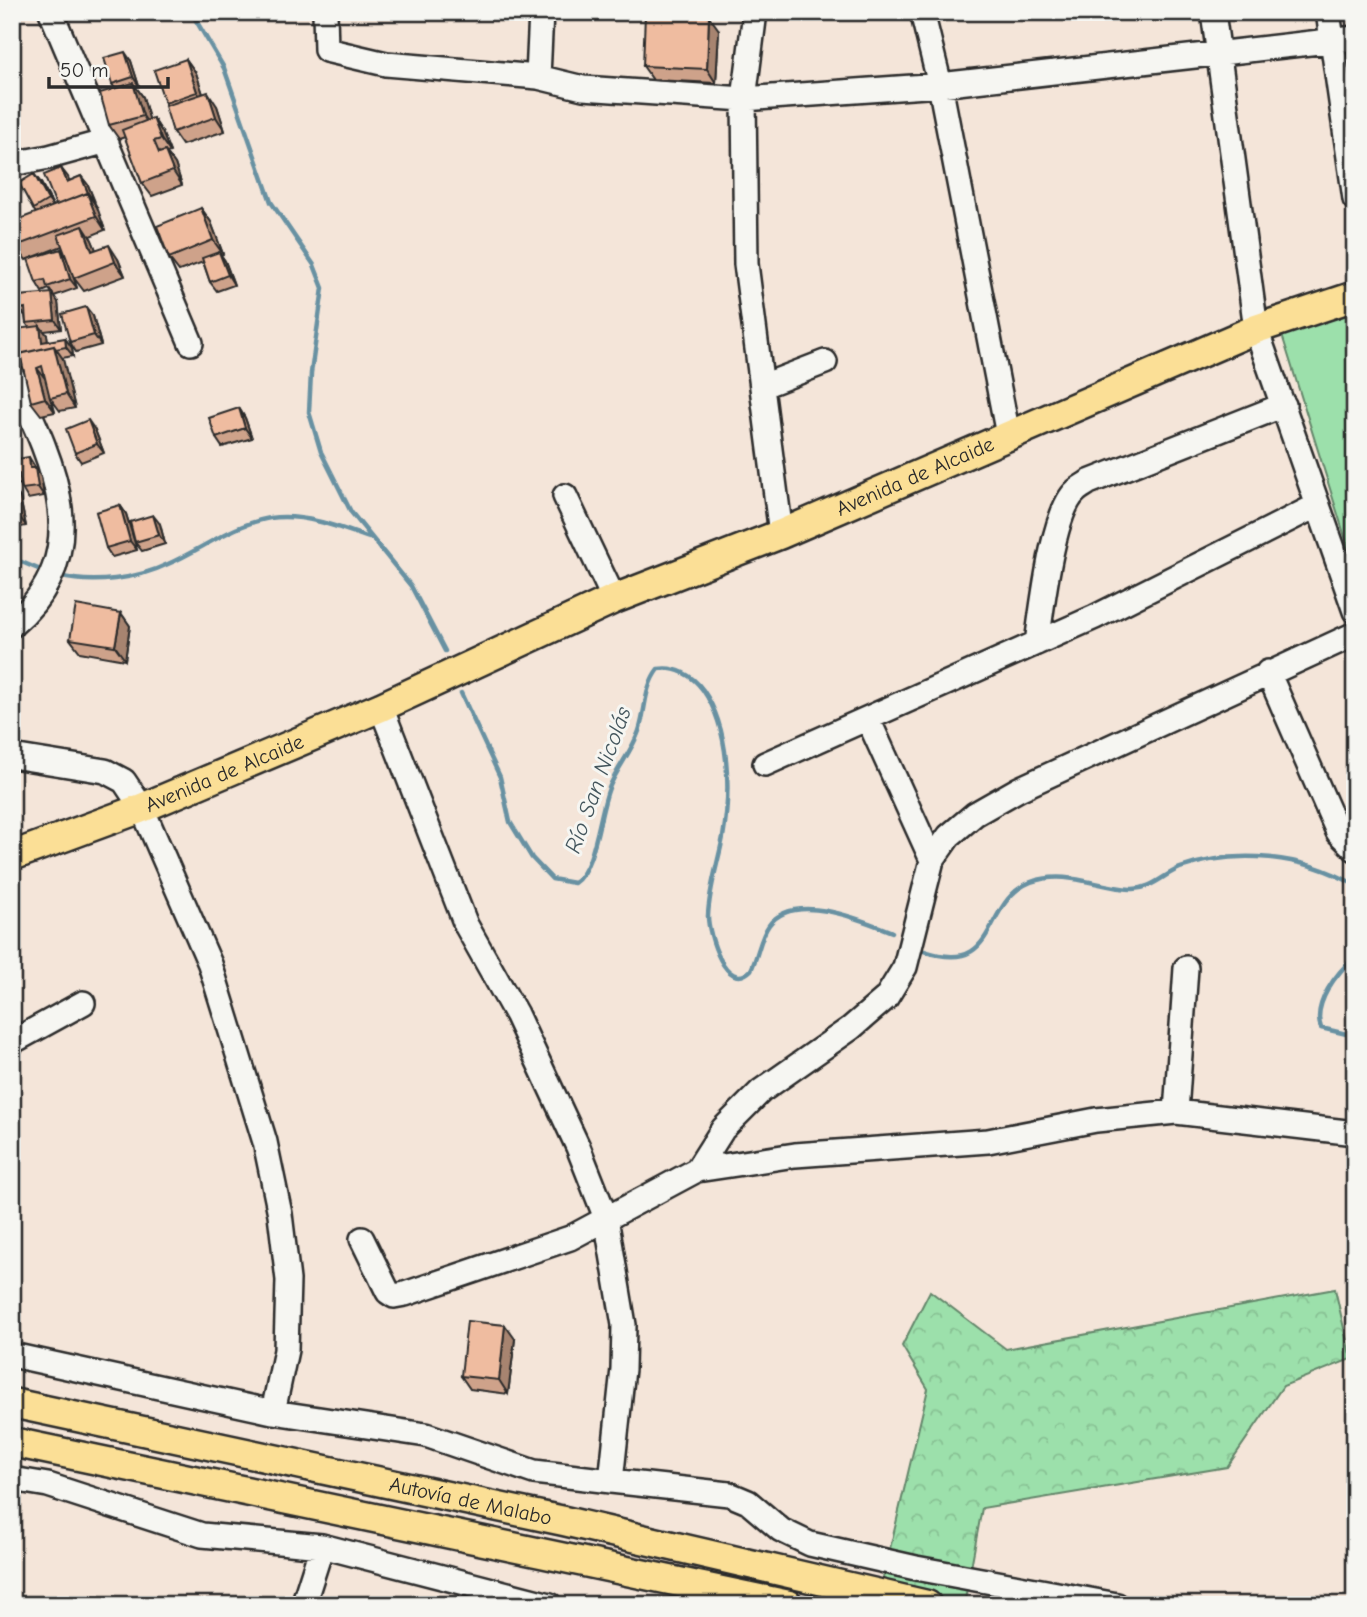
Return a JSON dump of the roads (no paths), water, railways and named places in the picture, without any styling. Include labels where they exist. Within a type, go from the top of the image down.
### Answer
[{"type":"main road","name":"Avenida de Alcaide","points":[[12,856],[142,808],[381,707],[614,599],[781,534],[1008,435],[1111,394],[1256,329],[1355,296]]},
{"type":"main road","name":"Autovía de Malabo","points":[[12,1403],[564,1521],[927,1605]]},
{"type":"main road","name":"Autovía de Malabo","points":[[12,1442],[789,1605]]},
{"type":"street","points":[[51,12],[191,343]]},
{"type":"street","points":[[324,12],[323,40],[326,50],[336,54],[386,64],[538,77],[583,88],[744,99],[940,85],[1355,38]]},
{"type":"street","points":[[538,77],[541,12]]},
{"type":"street","points":[[755,12],[744,99],[746,264],[781,534]]},
{"type":"street","points":[[922,12],[940,85],[1008,435]]},
{"type":"street","points":[[1213,12],[1256,329],[1355,611]]},
{"type":"street","points":[[1328,12],[1355,199]]},
{"type":"street","points":[[12,164],[107,141]]},
{"type":"street","points":[[762,386],[825,362]]},
{"type":"street","points":[[12,376],[46,449],[63,515],[59,557],[46,588],[12,625]]},
{"type":"street","points":[[1037,643],[1051,559],[1063,512],[1074,492],[1090,482],[1284,405]]},
{"type":"street","points":[[565,496],[614,599]]},
{"type":"street","points":[[765,764],[1037,643],[1318,505]]},
{"type":"street","points":[[697,1170],[723,1129],[761,1091],[851,1028],[886,998],[905,967],[932,860],[949,836],[975,814],[1019,789],[1355,634]]},
{"type":"street","points":[[1268,672],[1338,832],[1355,849]]},
{"type":"street","points":[[381,707],[466,925],[516,1014],[578,1147],[606,1218],[624,1325],[623,1369],[611,1481]]},
{"type":"street","points":[[868,719],[932,860]]},
{"type":"street","points":[[12,756],[105,771],[124,781],[142,808],[210,964],[267,1154],[280,1214],[288,1280],[286,1350],[273,1412]]},
{"type":"street","points":[[1176,1112],[1186,968]]},
{"type":"street","points":[[12,1042],[83,1003]]},
{"type":"street","points":[[362,1239],[384,1287],[394,1296],[521,1257],[570,1238],[697,1170],[794,1155],[988,1141],[1096,1120],[1176,1112],[1355,1133]]},
{"type":"street","points":[[12,1355],[273,1412],[426,1435],[534,1472],[729,1494],[748,1502],[780,1530],[810,1544],[916,1568],[1117,1605]]},
{"type":"street","points":[[12,1479],[48,1485],[202,1535],[322,1546],[523,1602],[550,1605]]},
{"type":"street","points":[[303,1605],[322,1546]]},
{"type":"waterway","name":"Río San Nicolás","points":[[191,12],[224,68],[271,202],[314,265],[323,288],[311,373],[309,412],[321,452],[351,512],[411,586],[445,651]]},
{"type":"waterway","points":[[59,576],[86,580],[129,577],[168,564],[244,526],[270,518],[308,519],[369,538]]},
{"type":"waterway","points":[[12,558],[43,571]]},
{"type":"waterway","name":"Río San Nicolás","points":[[461,693],[500,777],[510,822],[532,858],[552,879],[574,883],[587,866],[609,788],[639,731],[653,676],[658,669],[665,668],[683,673],[703,690],[712,706],[719,723],[726,761],[726,819],[708,916],[715,948],[726,969],[734,975],[742,976],[751,970],[769,925],[780,915],[795,910],[829,911],[892,932]]},
{"type":"waterway","name":"Río San Nicolás","points":[[924,951],[949,956],[966,954],[978,946],[1015,892],[1031,882],[1057,877],[1138,889],[1151,885],[1180,868],[1224,858],[1247,857],[1292,861],[1314,867],[1355,885]]},
{"type":"waterway","name":"Río San Nicolás","points":[[1355,957],[1328,989],[1319,1019],[1321,1028],[1355,1036]]}]
